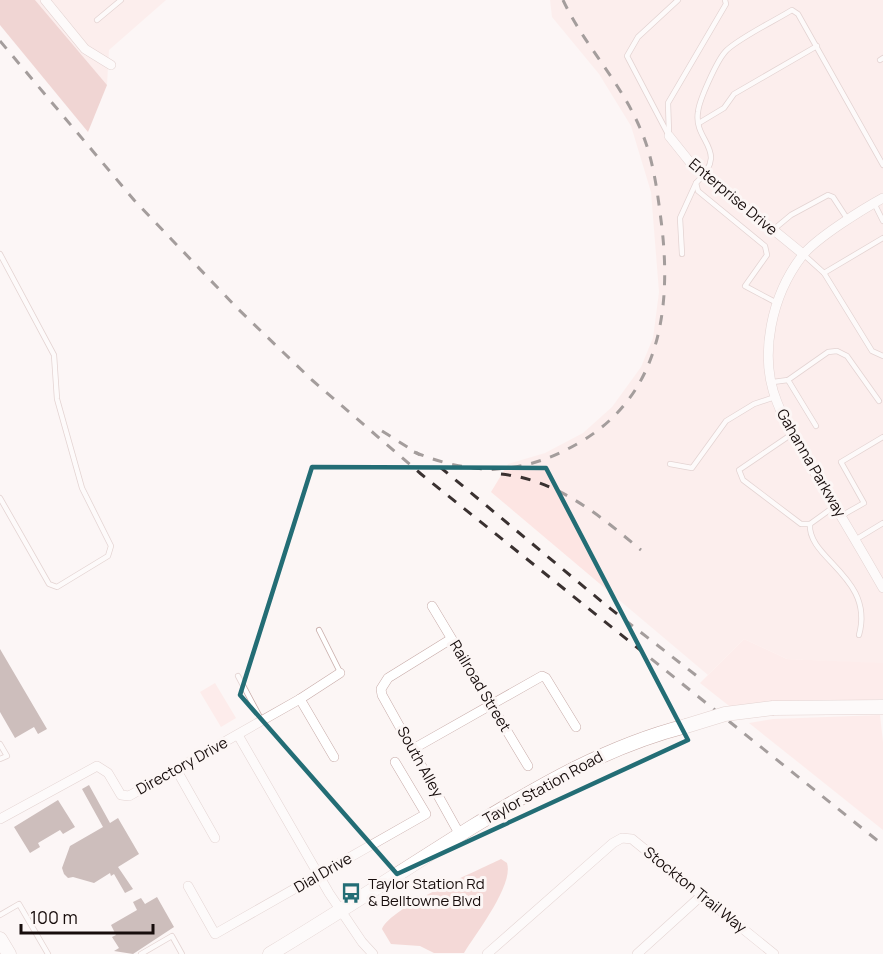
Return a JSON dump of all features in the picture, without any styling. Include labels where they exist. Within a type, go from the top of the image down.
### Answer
[{"type":"main road","name":"Taylor Station Road","points":[[270,954],[460,835],[596,756],[654,734],[734,712],[773,708],[883,707]]},
{"type":"main road","points":[[0,939],[9,954]]},
{"type":"street","points":[[45,0],[84,49],[111,65]]},
{"type":"street","name":"Enterprise Drive","points":[[669,136],[689,161],[803,254]]},
{"type":"street","name":"Gahanna Parkway","points":[[883,198],[848,220],[803,254],[785,282],[777,303],[768,356],[775,397],[792,434],[883,588]]},
{"type":"street","name":"Railroad Street","points":[[432,606],[528,766]]},
{"type":"street","name":"South Alley","points":[[452,639],[388,678],[381,688],[382,695],[460,835]]},
{"type":"street","name":"Directory Drive","points":[[0,819],[90,768],[104,768],[118,792],[125,796],[238,735],[340,673]]},
{"type":"street","points":[[413,749],[542,676],[550,683],[576,727]]},
{"type":"street","points":[[300,699],[334,757]]},
{"type":"street","points":[[238,735],[340,911],[373,954]]},
{"type":"street","name":"Dial Drive","points":[[188,886],[214,934],[426,814],[395,762]]},
{"type":"street","points":[[176,769],[215,838]]},
{"type":"street","name":"Stockton Trail Way","points":[[487,954],[622,837],[632,839],[774,954]]},
{"type":"street","points":[[637,954],[701,896]]},
{"type":"lane","points":[[97,20],[121,0]]},
{"type":"lane","points":[[669,136],[627,56],[638,37],[678,0]]},
{"type":"lane","points":[[669,136],[669,103],[726,4],[724,0]]},
{"type":"lane","points":[[682,254],[680,218],[696,183],[705,174],[711,160],[710,147],[699,123],[698,112],[726,50],[792,10],[798,14],[817,46],[819,56],[883,165]]},
{"type":"lane","points":[[699,123],[724,108],[734,94],[817,46]]},
{"type":"lane","points":[[696,183],[698,191],[765,246],[767,255],[745,286],[777,303]]},
{"type":"lane","points":[[773,230],[791,215],[828,195],[833,197],[848,220]]},
{"type":"lane","points":[[874,203],[883,221]]},
{"type":"lane","points":[[824,273],[883,238]]},
{"type":"lane","points":[[0,254],[54,355],[57,399],[82,488],[111,546],[108,556],[57,587],[49,584],[0,498]]},
{"type":"lane","points":[[803,254],[824,273],[873,351],[883,356]]},
{"type":"lane","points":[[773,382],[788,380],[828,352],[837,351],[847,356],[879,401]]},
{"type":"lane","points":[[788,380],[816,426]]},
{"type":"lane","points":[[670,464],[692,468],[726,421],[754,404],[775,397]]},
{"type":"lane","points":[[792,434],[739,470],[743,480],[801,524],[810,524],[835,506]]},
{"type":"lane","points":[[841,516],[864,503],[842,462],[883,437]]},
{"type":"lane","points":[[855,540],[883,523]]},
{"type":"lane","points":[[810,524],[809,536],[815,545],[844,573],[853,589],[862,622],[859,635]]},
{"type":"lane","points":[[319,630],[340,673]]},
{"type":"lane","points":[[238,676],[262,721]]},
{"type":"lane","points":[[0,744],[6,756],[0,759]]},
{"type":"lane","points":[[0,915],[19,904],[48,954]]},
{"type":"lane","points":[[141,954],[172,936],[182,954]]},
{"type":"highlighted area","points":[[312,467],[546,468],[688,740],[397,874],[240,695]]},
{"type":"shaded area","points":[[0,0],[35,0],[107,85],[88,132],[0,25]]},
{"type":"shaded area","points":[[35,0],[166,0],[109,50],[107,85]]},
{"type":"shaded area","points":[[550,0],[883,0],[883,664],[787,659],[744,639],[708,675],[491,492],[508,464],[545,453],[583,433],[612,407],[641,367],[653,338],[659,292],[651,192],[631,126],[599,74],[552,17]]},
{"type":"shaded area","points":[[744,639],[787,659],[883,663],[883,699],[733,709],[700,683]]},
{"type":"shaded area","points":[[215,683],[236,718],[221,727],[200,692]]},
{"type":"shaded area","points":[[880,715],[883,742],[883,830],[749,723],[773,719]]},
{"type":"shaded area","points":[[501,859],[507,863],[508,872],[505,884],[493,909],[464,953],[434,953],[420,946],[391,944],[382,929],[401,910],[436,890]]},
{"type":"building","points":[[0,649],[47,729],[38,734],[34,727],[15,738],[0,712]]},
{"type":"building","points":[[89,785],[110,823],[118,818],[139,854],[118,867],[133,889],[125,893],[114,874],[111,876],[110,873],[94,883],[73,877],[68,878],[62,868],[70,846],[103,827],[82,789]]},
{"type":"building","points":[[58,800],[75,827],[63,834],[60,830],[38,843],[40,847],[30,853],[14,827]]},
{"type":"building","points":[[157,897],[174,927],[133,954],[114,951],[119,948],[112,937],[116,935],[111,925],[137,910],[133,902],[141,898],[145,904]]},
{"type":"railway","points":[[414,452],[458,466],[479,468],[500,469],[541,461],[582,441],[609,421],[630,398],[645,372],[656,344],[665,283],[661,220],[651,162],[632,111],[563,0]]},
{"type":"railway","points":[[0,41],[134,200],[237,308],[312,380],[421,474],[883,845]]},
{"type":"railway","points":[[382,431],[420,455]]},
{"type":"railway","points":[[440,467],[607,606],[702,680]]},
{"type":"railway","points":[[501,474],[541,483],[559,491],[593,512],[641,550]]},
{"type":"place","name":"Taylor Station Rd & Belltowne Blvd","points":[[351,893]]}]
